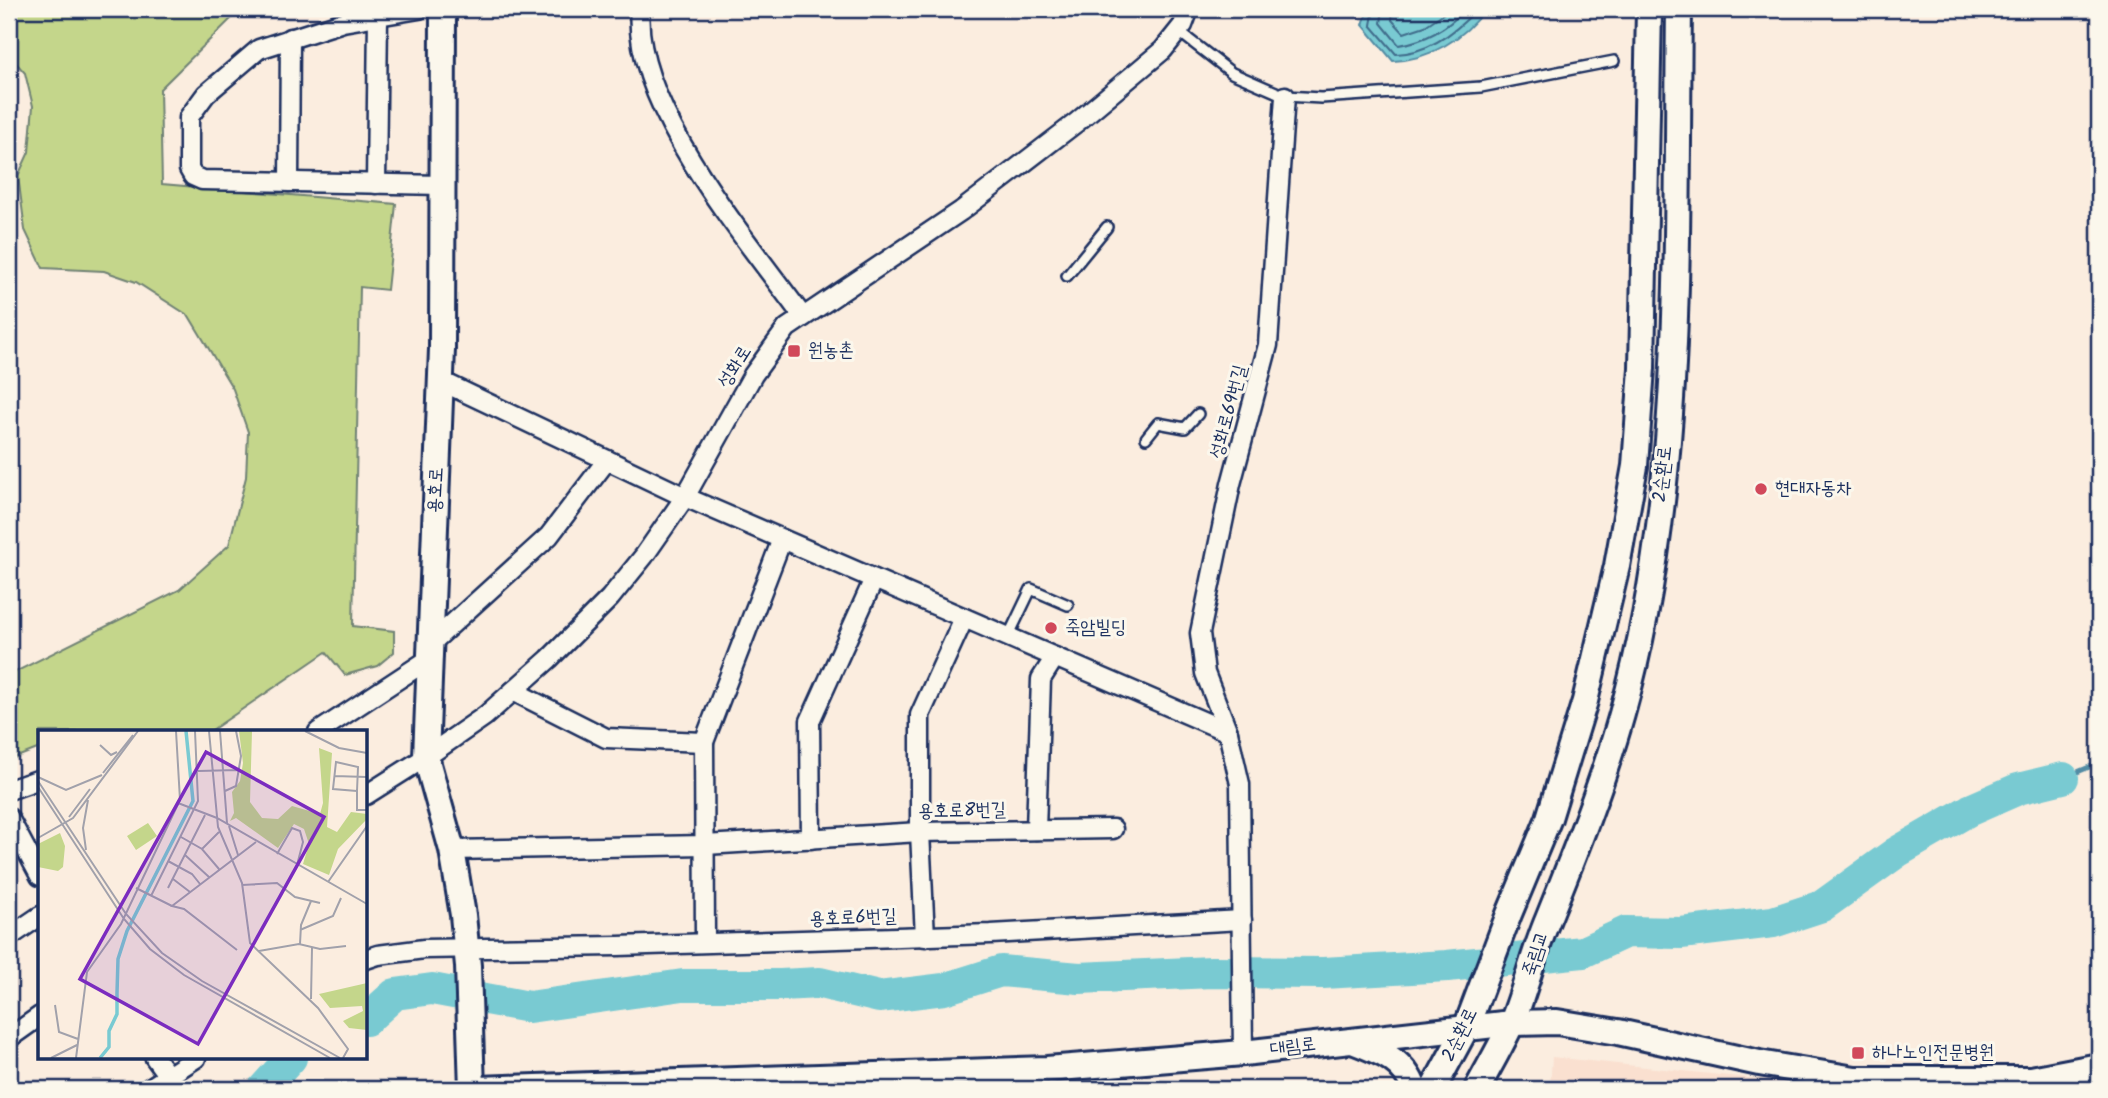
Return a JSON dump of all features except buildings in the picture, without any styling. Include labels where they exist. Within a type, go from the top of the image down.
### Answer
[{"type":"street","points":[[419,9],[343,22],[259,49],[206,93],[189,117],[189,169],[193,176],[202,180],[442,185]]},
{"type":"street","name":"용호로","points":[[443,9],[441,381],[426,757],[452,850],[467,957],[472,1089]]},
{"type":"street","points":[[640,9],[639,34],[650,72],[677,137],[696,168],[803,317]]},
{"type":"street","name":"성화로","points":[[368,794],[485,716],[610,598],[644,556],[685,497],[753,375],[787,328],[982,194],[1125,82],[1163,50],[1183,25],[1189,9]]},
{"type":"street","name":"2순환로","points":[[1433,1089],[1466,1028],[1549,818],[1585,701],[1618,566],[1634,466],[1642,368],[1649,9]]},
{"type":"street","name":"2순환로","points":[[1546,923],[1583,834],[1622,714],[1642,626],[1655,548],[1672,372],[1679,9]]},
{"type":"street","points":[[376,184],[377,16]]},
{"type":"street","points":[[289,182],[290,38]]},
{"type":"street","name":"성화로69번길","points":[[1243,1053],[1240,784],[1228,732],[1205,673],[1200,633],[1231,484],[1268,345],[1285,96]]},
{"type":"street","points":[[441,381],[685,497],[1228,732]]},
{"type":"street","points":[[321,730],[429,652],[549,536],[607,460]]},
{"type":"street","points":[[705,939],[704,742],[782,539]]},
{"type":"street","points":[[811,839],[810,721],[874,579]]},
{"type":"street","points":[[925,937],[920,832],[920,715],[964,618]]},
{"type":"street","points":[[1036,830],[1041,679],[1055,657]]},
{"type":"street","points":[[513,691],[606,738],[704,742]]},
{"type":"street","points":[[9,790],[38,780]]},
{"type":"street","points":[[9,818],[38,872]]},
{"type":"street","name":"용호로8번길","points":[[452,850],[705,845],[920,832],[1113,829]]},
{"type":"street","points":[[9,937],[38,917]]},
{"type":"street","name":"용호로6번길","points":[[368,958],[424,949],[467,957],[1242,920]]},
{"type":"street","name":"죽림교","points":[[1526,986],[1546,923]]},
{"type":"street","name":"2순환로","points":[[1478,1089],[1526,986]]},
{"type":"street","points":[[9,1038],[38,1017]]},
{"type":"street","name":"대림로","points":[[479,1089],[1046,1069],[1243,1053],[1511,1023],[1568,1023],[1759,1063],[1855,1079],[2031,1079],[2099,1066]]},
{"type":"street","points":[[1351,1041],[1381,1052],[1396,1061],[1408,1075],[1414,1089]]},
{"type":"street","points":[[156,1060],[168,1076]]},
{"type":"street","points":[[148,1089],[192,1060]]},
{"type":"lane","points":[[1178,31],[1232,73],[1285,96],[1321,98],[1481,87],[1614,61]]},
{"type":"lane","points":[[1068,276],[1107,227]]},
{"type":"lane","points":[[1146,438],[1158,423],[1185,428],[1198,414]]},
{"type":"lane","points":[[1008,637],[1031,589],[1068,605]]},
{"type":"shaded area","points":[[1552,1057],[1843,1088],[1843,1089],[1550,1089]]},
{"type":"green space","points":[[9,9],[241,9],[160,89],[162,184],[396,204],[387,290],[360,287],[353,626],[394,631],[394,652],[377,666],[345,675],[326,652],[212,730],[38,730],[38,749],[9,760],[9,675],[179,590],[229,545],[246,477],[248,432],[233,389],[189,316],[136,282],[104,271],[43,268],[25,230],[18,176],[29,152],[33,106],[25,73],[9,55]]},
{"type":"water","points":[[1368,9],[1485,9],[1477,20],[1445,46],[1420,57],[1393,61],[1363,25]]},
{"type":"waterway","points":[[2063,778],[2099,763]]},
{"type":"waterway","points":[[368,1018],[395,994],[432,989],[529,1007],[683,985],[820,983],[879,997],[944,989],[1001,971],[1079,978],[1212,972],[1323,973],[1447,966],[1583,952],[1626,932],[1681,933],[1773,922],[1822,906],[1897,852],[1970,810],[2018,789],[2063,778]]},
{"type":"waterway","points":[[263,1089],[289,1060]]},
{"type":"place","name":"원농촌","points":[[794,351]]},
{"type":"place","name":"현대자동차","points":[[1761,489]]},
{"type":"place","name":"죽암빌딩","points":[[1051,628]]},
{"type":"place","name":"하나노인전문병원","points":[[1858,1053]]}]
